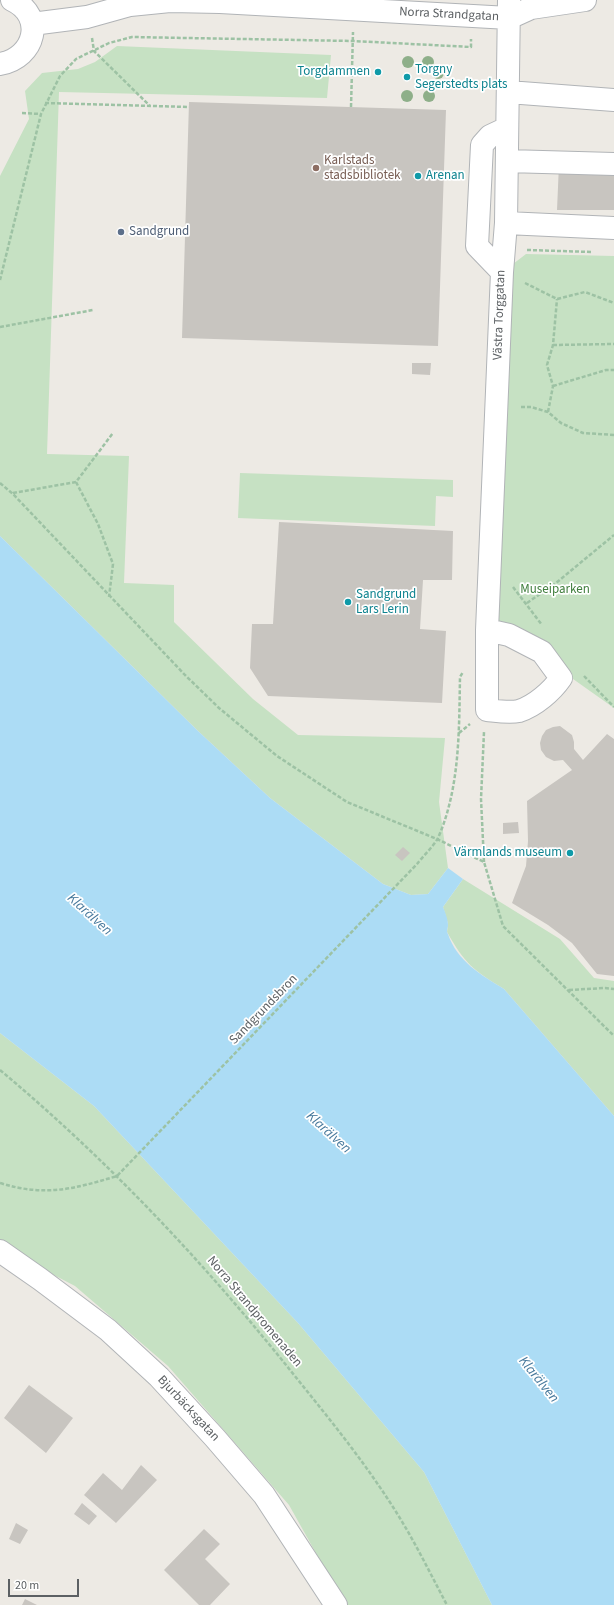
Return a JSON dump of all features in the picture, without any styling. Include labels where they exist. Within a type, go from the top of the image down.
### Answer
[{"type":"street","points":[[0,64],[16,59],[25,51],[31,40],[32,24],[25,10],[12,0]]},
{"type":"street","points":[[509,9],[531,8],[585,0]]},
{"type":"street","name":"Norra Strandgatan","points":[[32,24],[87,16],[130,5],[170,1],[354,9],[378,5],[472,16],[509,9]]},
{"type":"street","name":"Västra Torggatan","points":[[487,710],[487,630],[502,272],[506,223],[509,9]]},
{"type":"street","points":[[508,92],[614,100]]},
{"type":"street","points":[[502,272],[477,246],[482,145],[490,136],[507,128]]},
{"type":"street","points":[[507,161],[614,164]]},
{"type":"street","points":[[506,223],[614,228]]},
{"type":"street","points":[[487,630],[509,635],[542,652],[561,678],[554,688],[531,705],[518,711],[502,712],[487,710]]},
{"type":"street","name":"Bjurbäcksgatan","points":[[0,1251],[40,1278],[108,1330],[159,1377],[215,1438],[264,1495],[336,1605]]},
{"type":"path","points":[[351,107],[354,9]]},
{"type":"path","points":[[0,280],[41,114],[45,103],[60,76],[76,59],[109,43],[132,37],[353,41],[471,47],[472,16]]},
{"type":"path","points":[[94,51],[150,106]]},
{"type":"path","points":[[45,103],[189,107]]},
{"type":"path","points":[[22,113],[41,114]]},
{"type":"path","points":[[526,250],[598,252]]},
{"type":"path","points":[[525,282],[557,299],[585,292],[614,303]]},
{"type":"path","points":[[548,412],[553,386],[547,365],[553,345],[557,299]]},
{"type":"path","points":[[0,327],[93,310]]},
{"type":"path","points":[[553,345],[614,344]]},
{"type":"path","points":[[553,386],[606,370],[614,370]]},
{"type":"path","points":[[521,407],[548,412],[562,423],[583,433],[614,435]]},
{"type":"path","points":[[13,494],[76,482],[113,433]]},
{"type":"path","points":[[76,482],[98,524],[113,564],[109,597]]},
{"type":"path","points":[[0,483],[13,494],[109,597],[219,708],[277,756],[347,802],[437,839],[484,862]]},
{"type":"path","points":[[527,603],[556,583],[614,535]]},
{"type":"path","points":[[437,839],[453,790],[459,733],[460,677],[464,671]]},
{"type":"path","points":[[561,678],[583,674],[614,708]]},
{"type":"path","points":[[487,710],[483,740],[481,799],[484,862],[503,926],[614,1036]]},
{"type":"path","name":"Sandgrundsbron","points":[[117,1176],[417,864],[437,839]]},
{"type":"path","points":[[568,990],[614,989]]},
{"type":"path","name":"Norra Strandpromenaden","points":[[0,1070],[55,1116],[117,1176],[169,1228],[244,1314],[308,1391],[398,1515],[447,1605]]},
{"type":"path","points":[[0,1183],[45,1191],[73,1189],[117,1176]]},
{"type":"green space","points":[[117,46],[331,55],[327,98],[59,92],[47,454],[129,456],[124,583],[174,585],[174,622],[253,699],[298,735],[445,738],[439,802],[448,868],[428,894],[411,895],[383,884],[270,798],[198,731],[0,536],[0,176],[29,119],[25,91],[42,73],[78,69],[95,62]]},
{"type":"green space","name":"Museiparken","points":[[526,254],[614,256],[614,708],[566,674],[494,639],[513,264]]},
{"type":"green space","points":[[240,473],[453,480],[453,497],[436,496],[435,526],[238,518]]},
{"type":"green space","points":[[463,879],[560,939],[594,978],[614,981],[614,1116],[504,989],[477,971],[459,952],[453,943],[447,932],[448,924],[443,907]]},
{"type":"green space","points":[[0,1033],[94,1106],[298,1323],[424,1472],[492,1605],[345,1605],[289,1505],[168,1366],[75,1286],[0,1247]]},
{"type":"water","name":"Klarälven","points":[[0,536],[198,731],[270,798],[383,884],[411,895],[428,894],[448,868],[463,879],[443,907],[448,920],[447,933],[457,952],[479,973],[504,989],[614,1116],[614,1605],[492,1605],[424,1472],[298,1323],[94,1106],[0,1033]]},
{"type":"building","name":"Karlstads stadsbibliotek","points":[[189,102],[446,110],[438,346],[182,338]]},
{"type":"building","points":[[559,164],[614,165],[614,210],[557,210]]},
{"type":"building","points":[[412,363],[431,363],[430,375],[412,374]]},
{"type":"building","name":"Sandgrund Lars Lerin","points":[[279,522],[453,531],[452,580],[423,580],[420,629],[446,631],[442,703],[268,696],[250,668],[252,624],[273,624]]},
{"type":"building","name":"Värmlands museum","points":[[560,726],[572,735],[574,749],[583,760],[607,734],[614,739],[614,976],[597,974],[572,943],[548,925],[512,903],[526,866],[528,841],[527,801],[572,770],[563,760],[554,761],[546,757],[541,750],[540,743],[546,730]]},
{"type":"building","points":[[518,822],[519,833],[503,834],[503,823]]},
{"type":"building","points":[[403,847],[410,853],[402,861],[395,855]]},
{"type":"building","points":[[29,1385],[73,1418],[46,1453],[4,1418]]},
{"type":"building","points":[[141,1465],[157,1480],[116,1523],[84,1495],[103,1473],[122,1490]]},
{"type":"building","points":[[82,1503],[97,1516],[89,1525],[74,1514]]},
{"type":"building","points":[[16,1523],[28,1530],[20,1544],[9,1539]]},
{"type":"building","points":[[204,1529],[220,1544],[205,1559],[230,1584],[210,1605],[199,1605],[164,1570]]},
{"type":"building","points":[[25,1599],[37,1605],[22,1605]]},
{"type":"place","name":"Torgdammen","points":[[378,72]]},
{"type":"place","name":"Torgny Segerstedts plats","points":[[407,77]]},
{"type":"place","name":"Karlstads stadsbibliotek","points":[[316,168]]},
{"type":"place","name":"Arenan","points":[[418,176]]},
{"type":"place","name":"Sandgrund","points":[[121,232]]},
{"type":"place","name":"Sandgrund Lars Lerin","points":[[348,602]]},
{"type":"place","name":"Värmlands museum","points":[[570,853]]}]
